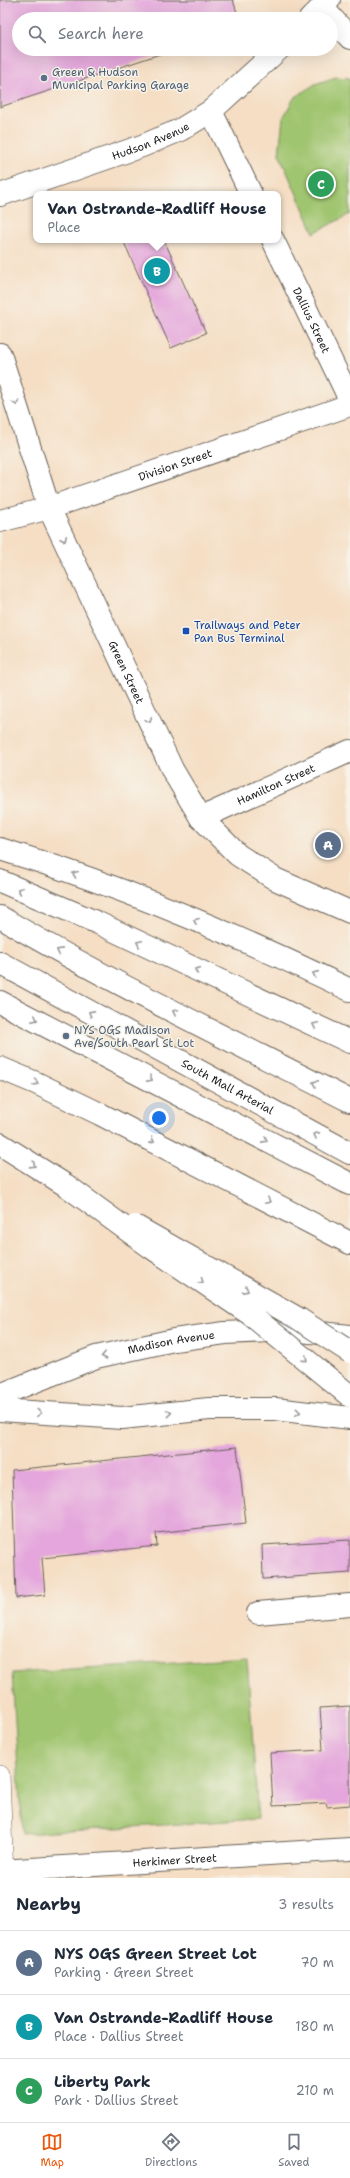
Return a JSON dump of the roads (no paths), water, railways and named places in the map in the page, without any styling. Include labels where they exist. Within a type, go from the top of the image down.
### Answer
[{"type":"main road","points":[[338,26],[350,38]]},
{"type":"main road","name":"Hudson Avenue","points":[[0,195],[142,146],[180,130],[211,111],[271,56]]},
{"type":"main road","points":[[211,111],[249,191]]},
{"type":"main road","name":"Dallius Street","points":[[274,243],[350,400]]},
{"type":"main road","name":"Green Street","points":[[0,354],[49,508],[173,771],[202,818],[238,855],[275,879],[350,912]]},
{"type":"main road","name":"Division Street","points":[[0,521],[49,508],[350,405]]},
{"type":"main road","name":"Hamilton Street","points":[[202,818],[350,751]]},
{"type":"main road","points":[[0,849],[47,863],[188,917],[350,990]]},
{"type":"main road","points":[[0,881],[98,923],[350,1042]]},
{"type":"main road","points":[[0,917],[45,944],[350,1101]]},
{"type":"main road","name":"South Mall Arterial","points":[[0,963],[350,1153]]},
{"type":"main road","points":[[0,1002],[350,1184]]},
{"type":"main road","points":[[0,1068],[36,1083],[100,1114],[350,1243]]},
{"type":"main road","points":[[0,1144],[67,1186],[299,1319],[350,1352]]},
{"type":"main road","points":[[67,1186],[152,1248],[250,1314],[350,1396]]},
{"type":"main road","name":"Madison Avenue","points":[[0,1395],[96,1357],[174,1340],[225,1333],[291,1330],[350,1336]]},
{"type":"main road","points":[[0,1410],[122,1418],[209,1408],[274,1410],[350,1418]]},
{"type":"main road","points":[[258,1613],[350,1605]]},
{"type":"main road","name":"Herkimer Street","points":[[3,1873],[350,1849]]},
{"type":"street","points":[[0,1775],[3,1873]]},
{"type":"place","name":"Green & Hudson Municipal Parking Garage","points":[[44,78]]},
{"type":"place","name":"Liberty Park","points":[[321,184]]},
{"type":"place","name":"Van Ostrande-Radliff House","points":[[157,271]]},
{"type":"place","name":"Trailways and Peter Pan Bus Terminal","points":[[186,631]]},
{"type":"place","name":"NYS OGS Green Street Lot","points":[[328,845]]},
{"type":"place","name":"NYS OGS Madison Ave/South Pearl St Lot","points":[[66,1036]]}]
